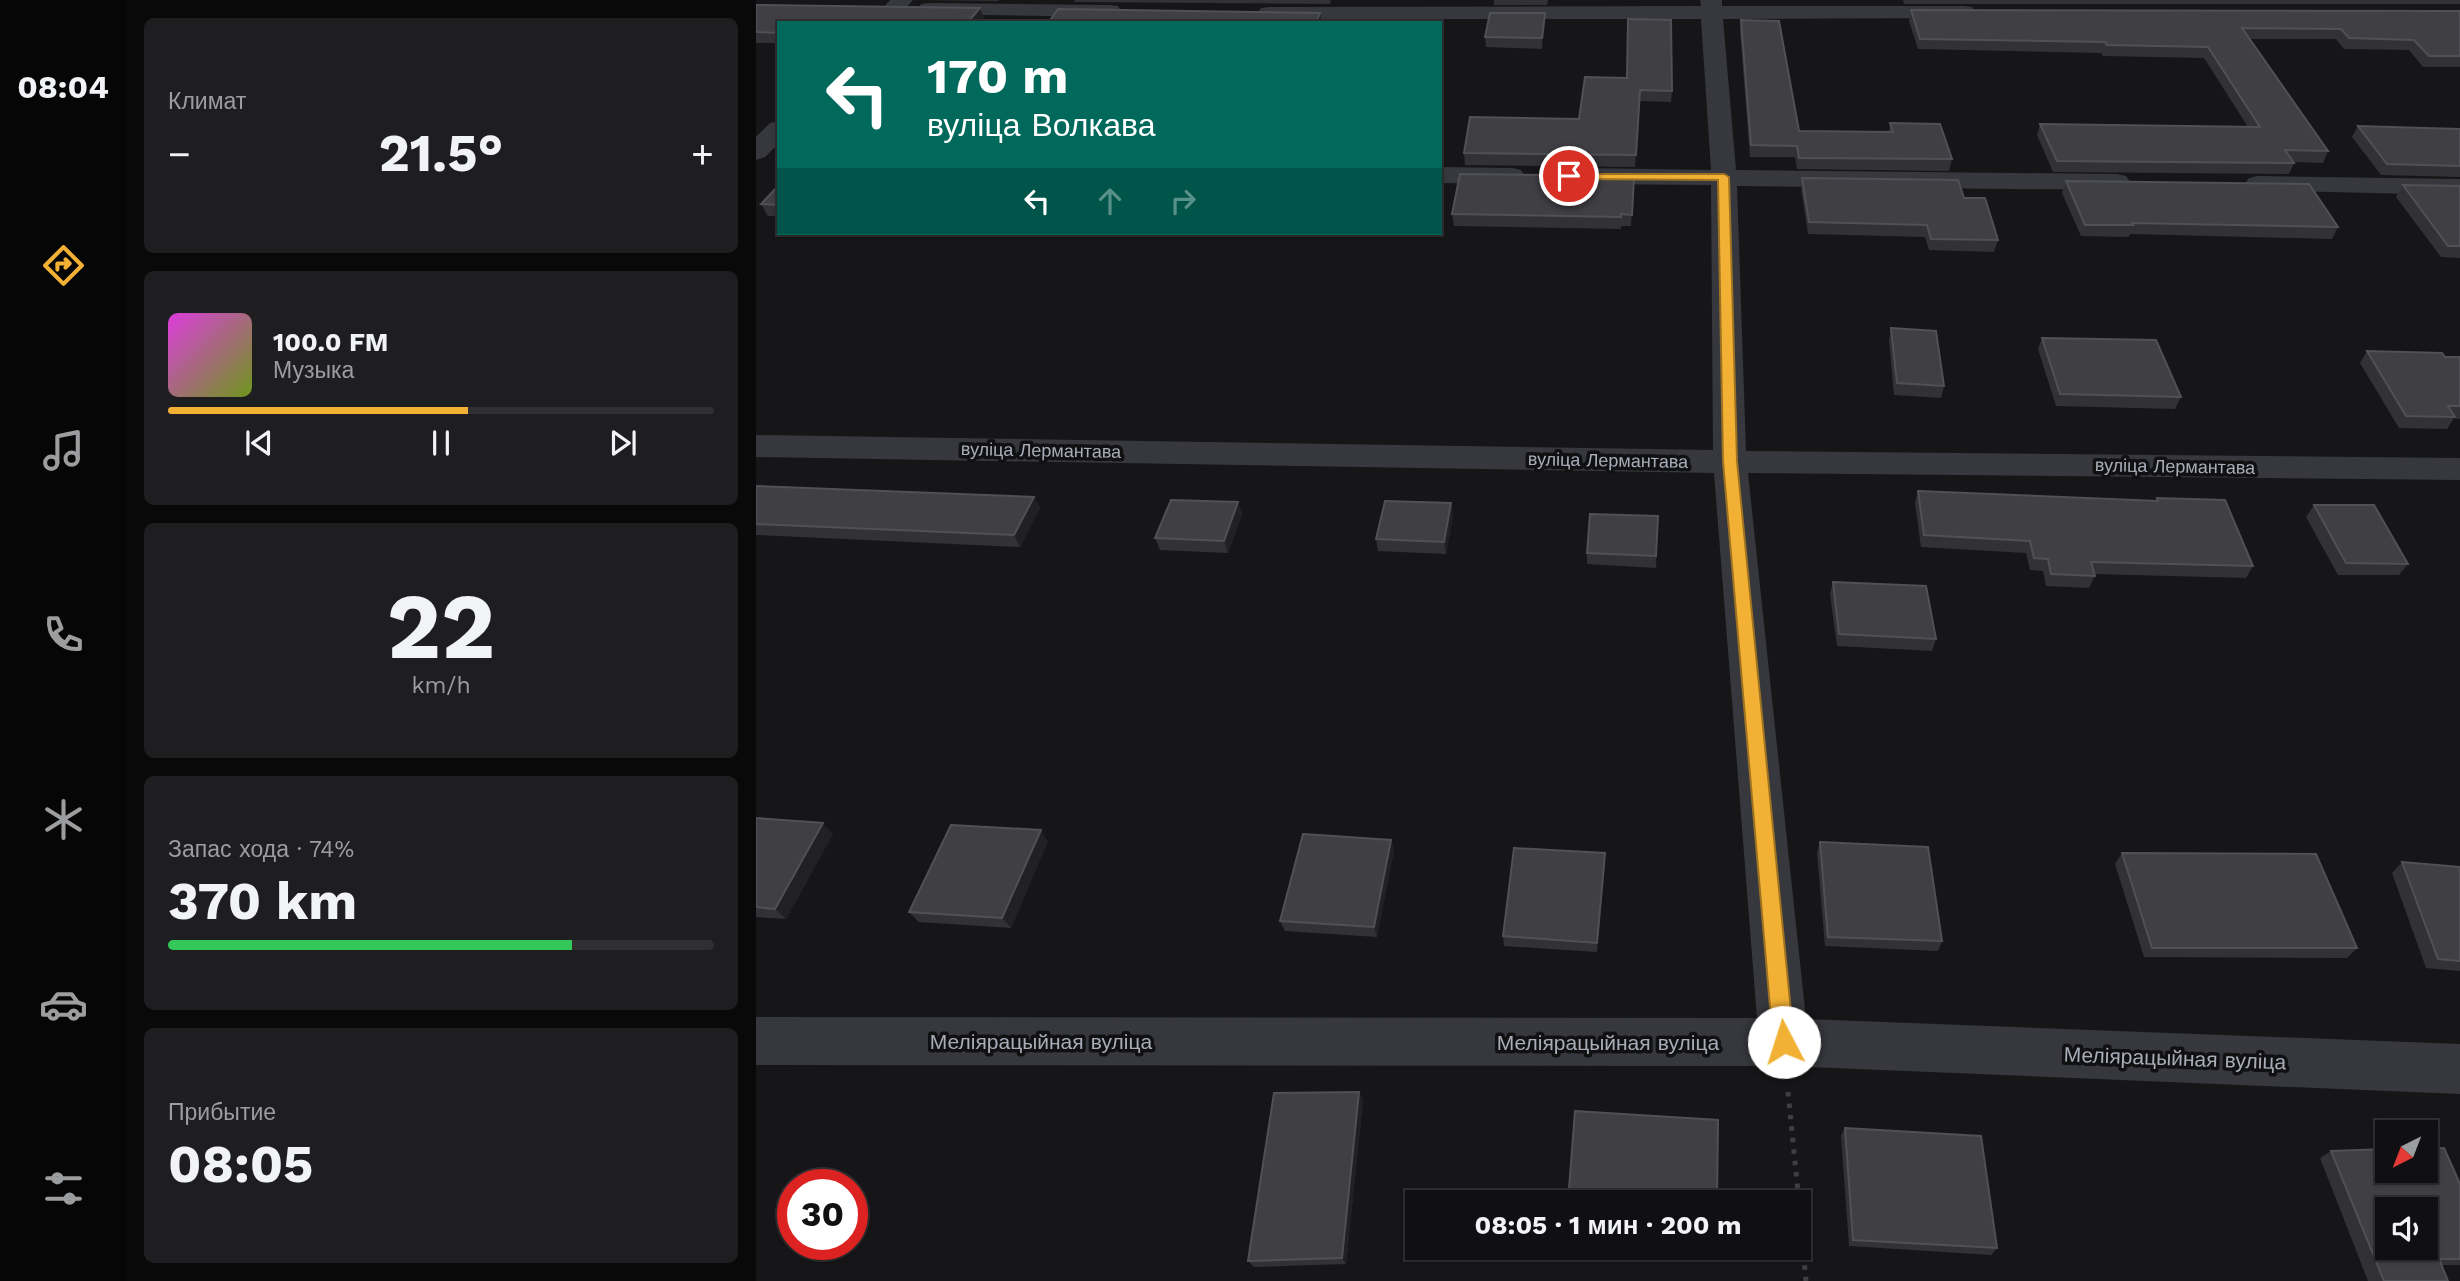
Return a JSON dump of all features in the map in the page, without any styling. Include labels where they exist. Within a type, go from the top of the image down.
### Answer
[{"type":"street","points":[[1712,6],[1724,177],[1730,461],[1784,1042]]},
{"type":"street","points":[[1242,12],[1436,15],[1712,6],[1990,12]]},
{"type":"street","points":[[886,10],[1131,11]]},
{"type":"street","points":[[756,152],[777,130]]},
{"type":"street","points":[[756,169],[777,170]]},
{"type":"street","points":[[1442,175],[1535,176]]},
{"type":"street","points":[[1562,176],[2140,183]]},
{"type":"street","points":[[2238,184],[2460,187]]},
{"type":"street","name":"вуліца Лермантава","points":[[756,446],[2460,469]]},
{"type":"street","name":"Меліярацыйная вуліца","points":[[756,1041],[1784,1042],[2460,1069]]},
{"type":"path","points":[[1784,1042],[1797,1190]]},
{"type":"path","points":[[1804,1260],[1806,1281]]},
{"type":"building","points":[[756,5],[980,8],[969,21],[777,21],[777,33],[756,32]]},
{"type":"building","points":[[1058,9],[1320,13],[1317,21],[1049,21]]},
{"type":"building","points":[[1911,10],[2460,11],[2460,56],[2429,56],[2414,40],[2349,38],[2341,29],[2242,28],[2328,151],[2285,150],[2294,163],[2057,161],[2040,124],[2260,127],[2208,47],[2107,45],[2105,42],[1920,39]]},
{"type":"building","points":[[1490,13],[1545,13],[1542,38],[1485,37]]},
{"type":"building","points":[[1628,19],[1671,20],[1672,91],[1640,90],[1636,155],[1464,153],[1470,117],[1579,119],[1585,77],[1627,78]]},
{"type":"building","points":[[1741,20],[1779,21],[1799,131],[1893,132],[1890,123],[1940,124],[1952,159],[1799,158],[1797,146],[1751,145]]},
{"type":"building","points":[[2358,126],[2460,129],[2460,166],[2387,164]]},
{"type":"building","points":[[1460,174],[1634,176],[1632,215],[1452,214]]},
{"type":"building","points":[[1802,178],[1958,180],[1964,198],[1985,198],[1998,240],[1931,239],[1927,225],[1809,222]]},
{"type":"building","points":[[2066,181],[2309,184],[2338,227],[2132,223],[2133,225],[2085,225]]},
{"type":"building","points":[[2403,185],[2460,186],[2460,246],[2448,246]]},
{"type":"building","points":[[777,187],[777,205],[761,204]]},
{"type":"building","points":[[1891,328],[1936,331],[1944,386],[1897,383]]},
{"type":"building","points":[[2042,338],[2156,340],[2181,397],[2060,394]]},
{"type":"building","points":[[2367,351],[2442,353],[2445,357],[2460,357],[2460,406],[2448,406],[2455,417],[2406,416]]},
{"type":"building","points":[[756,486],[1034,497],[1014,535],[756,524]]},
{"type":"building","points":[[1918,491],[2158,501],[2157,498],[2225,500],[2253,566],[2091,562],[2095,576],[2051,574],[2048,559],[2034,558],[2030,541],[1924,535]]},
{"type":"building","points":[[1171,500],[1238,502],[1224,541],[1155,538]]},
{"type":"building","points":[[1385,501],[1451,503],[1444,542],[1376,539]]},
{"type":"building","points":[[2314,505],[2374,505],[2408,564],[2346,563]]},
{"type":"building","points":[[1590,514],[1658,516],[1656,556],[1587,553]]},
{"type":"building","points":[[1833,582],[1926,586],[1936,639],[1839,634]]},
{"type":"building","points":[[756,818],[823,823],[775,909],[756,907]]},
{"type":"building","points":[[951,825],[1041,830],[1002,918],[909,912]]},
{"type":"building","points":[[1303,834],[1391,840],[1374,927],[1280,921]]},
{"type":"building","points":[[1820,842],[1928,847],[1942,941],[1828,937]]},
{"type":"building","points":[[1514,848],[1605,853],[1597,943],[1503,936]]},
{"type":"building","points":[[2122,853],[2316,854],[2357,948],[2152,948]]},
{"type":"building","points":[[2402,862],[2460,867],[2460,961],[2438,959]]},
{"type":"building","points":[[1359,1092],[1342,1258],[1248,1261],[1274,1093]]},
{"type":"building","points":[[1575,1111],[1718,1120],[1717,1190],[1569,1190]]},
{"type":"building","points":[[1845,1128],[1981,1136],[1997,1248],[1853,1240]]},
{"type":"building","points":[[2438,1148],[2444,1148],[2460,1184],[2460,1259],[2439,1259],[2448,1281],[2384,1281],[2375,1260],[2438,1260],[2438,1197],[2375,1197],[2375,1259],[2331,1151],[2375,1149],[2375,1183],[2438,1183]]},
{"type":"route","points":[[1569,176],[1724,177],[1730,461],[1784,1042]]}]
